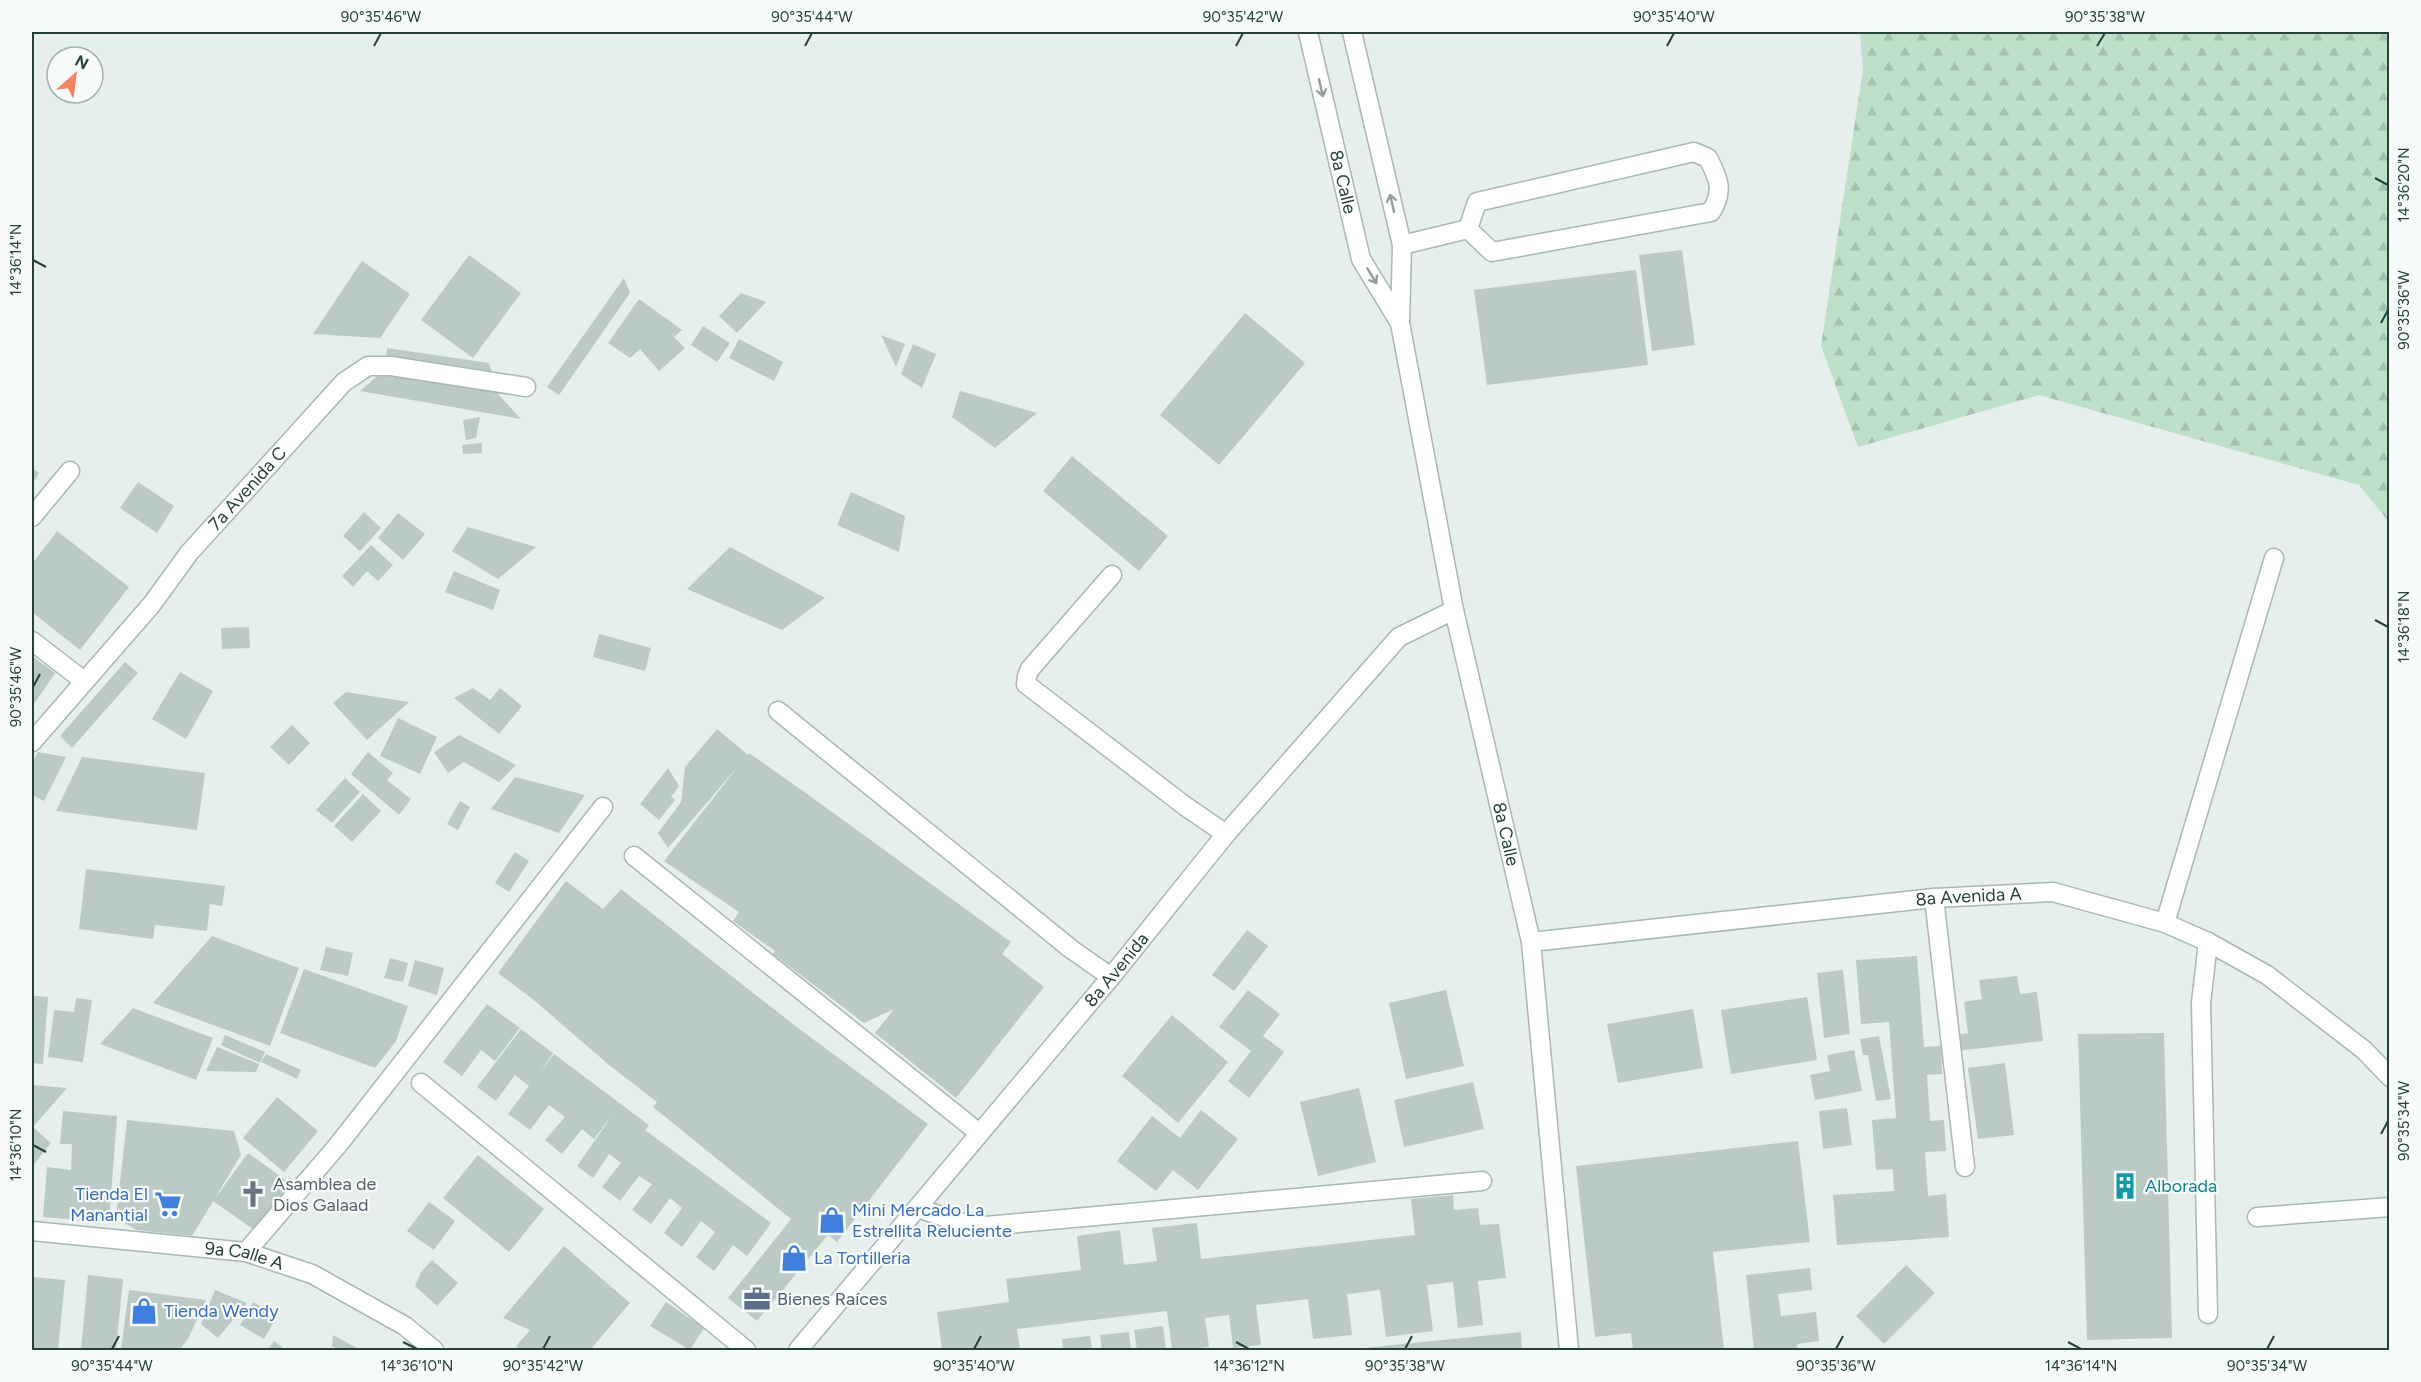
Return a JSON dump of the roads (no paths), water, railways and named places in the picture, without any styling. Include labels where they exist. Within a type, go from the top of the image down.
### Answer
[{"type":"street","name":"8a Calle","points":[[1308,32],[1361,259],[1400,323]]},
{"type":"street","name":"8a Calle","points":[[1352,32],[1402,245],[1400,323],[1454,610],[1531,942],[1569,1350]]},
{"type":"street","points":[[1694,152],[1708,158],[1718,177],[1719,198],[1711,212],[1492,252],[1468,229],[1477,202],[1694,152]]},
{"type":"street","points":[[1402,245],[1468,229]]},
{"type":"street","name":"7a Avenida C","points":[[32,742],[152,604],[189,553],[344,382],[368,366],[391,366],[526,387]]},
{"type":"street","points":[[32,517],[70,471]]},
{"type":"street","points":[[2165,923],[2274,558]]},
{"type":"street","points":[[1112,575],[1030,669],[1026,676],[1026,684],[1185,806],[1226,834]]},
{"type":"street","name":"8a Avenida","points":[[798,1350],[1111,977],[1226,834],[1399,637],[1454,610]]},
{"type":"street","points":[[32,641],[84,681]]},
{"type":"street","points":[[778,711],[1071,949],[1111,977]]},
{"type":"street","points":[[246,1252],[338,1145],[603,807]]},
{"type":"street","points":[[634,856],[979,1133]]},
{"type":"street","name":"8a Avenida A","points":[[1531,942],[1934,898],[2053,892],[2165,923],[2208,942],[2266,975],[2364,1050],[2390,1077]]},
{"type":"street","points":[[1934,898],[1965,1167]]},
{"type":"street","points":[[2208,942],[2201,1003],[2208,1314]]},
{"type":"street","points":[[421,1083],[746,1350]]},
{"type":"street","points":[[917,1208],[975,1227],[1482,1181]]},
{"type":"street","points":[[2257,1217],[2390,1207]]},
{"type":"street","name":"9a Calle A","points":[[32,1232],[246,1252],[312,1274],[405,1326],[434,1350]]},
{"type":"place","name":"Alborada","points":[[2125,1186]]},
{"type":"place","name":"Asamblea de Dios Galaad","points":[[253,1194]]},
{"type":"place","name":"Tienda El Manantial","points":[[168,1204]]},
{"type":"place","name":"Mini Mercado La Estrellita Reluciente","points":[[832,1220]]},
{"type":"place","name":"La Tortilleria","points":[[794,1258]]},
{"type":"place","name":"Bienes Raíces","points":[[757,1299]]},
{"type":"place","name":"Tienda Wendy","points":[[144,1311]]}]
